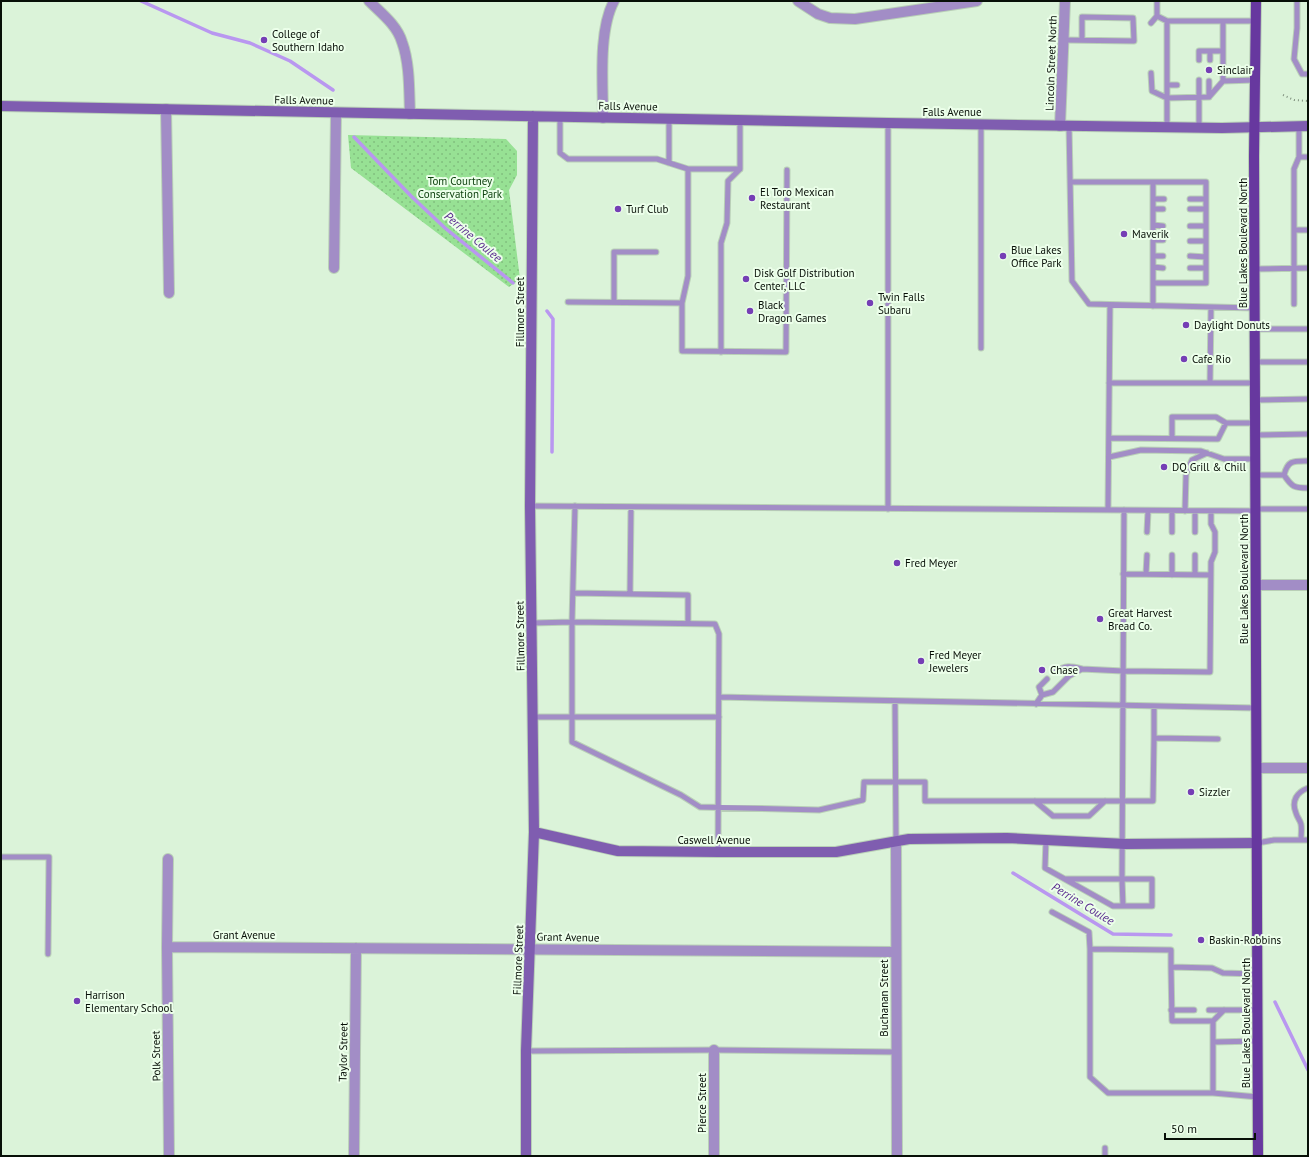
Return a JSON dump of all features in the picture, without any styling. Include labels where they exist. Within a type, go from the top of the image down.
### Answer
[{"type":"main road","name":"Blue Lakes Boulevard North","points":[[1256,1],[1254,128],[1258,1156]]},
{"type":"street","points":[[369,1],[390,22],[402,42],[407,69],[410,114]]},
{"type":"street","points":[[604,118],[603,56],[606,27],[614,1]]},
{"type":"street","points":[[798,1],[818,14],[830,18],[855,19],[944,4],[976,1]]},
{"type":"street","name":"Lincoln Street North","points":[[1065,1],[1065,126]]},
{"type":"street","name":"Falls Avenue","points":[[1,106],[1065,126],[1254,128],[1303,126]]},
{"type":"street","points":[[166,109],[169,293]]},
{"type":"street","points":[[334,268],[336,113]]},
{"type":"street","name":"Fillmore Street","points":[[526,1156],[526,1051],[531,948],[534,832],[530,506],[533,116]]},
{"type":"street","points":[[1256,585],[1308,585]]},
{"type":"street","points":[[1256,768],[1308,768]]},
{"type":"street","name":"Caswell Avenue","points":[[534,832],[618,851],[836,852],[896,840],[909,839],[1007,838],[1122,844],[1257,843]]},
{"type":"street","name":"Buchanan Street","points":[[896,840],[896,1156]]},
{"type":"street","name":"Polk Street","points":[[168,859],[167,947],[169,1156]]},
{"type":"street","name":"Grant Avenue","points":[[167,947],[531,948],[896,952]]},
{"type":"street","name":"Taylor Street","points":[[354,1156],[356,948]]},
{"type":"street","name":"Pierce Street","points":[[714,1050],[714,1156]]},
{"type":"lane","points":[[1151,23],[1158,16],[1157,1]]},
{"type":"lane","points":[[1297,1],[1297,28],[1294,59],[1302,74],[1308,74]]},
{"type":"lane","points":[[1158,16],[1167,21],[1256,21]]},
{"type":"lane","points":[[1064,40],[1134,41],[1133,18],[1082,17],[1082,40]]},
{"type":"lane","points":[[1167,21],[1167,127]]},
{"type":"lane","points":[[1151,73],[1152,91],[1167,98],[1209,97],[1223,81],[1222,21]]},
{"type":"lane","points":[[1199,60],[1199,51],[1223,50]]},
{"type":"lane","points":[[1210,51],[1210,60]]},
{"type":"lane","points":[[1223,81],[1255,80]]},
{"type":"lane","points":[[1209,81],[1209,97]]},
{"type":"lane","points":[[1192,86],[1199,83],[1199,128]]},
{"type":"lane","points":[[1167,85],[1176,85]]},
{"type":"lane","points":[[560,117],[560,153],[568,159],[657,159],[688,169],[740,169]]},
{"type":"lane","points":[[669,119],[669,163]]},
{"type":"lane","points":[[721,352],[721,243],[727,223],[728,181],[740,169],[740,121]]},
{"type":"lane","points":[[888,123],[888,509]]},
{"type":"lane","points":[[981,124],[981,348]]},
{"type":"lane","points":[[1065,126],[1070,182],[1072,281],[1088,304],[1255,308]]},
{"type":"lane","points":[[1294,304],[1294,169],[1299,157],[1303,126]]},
{"type":"lane","points":[[1299,157],[1308,157]]},
{"type":"lane","points":[[688,169],[688,276],[682,303],[682,351],[721,352],[786,352],[787,170]]},
{"type":"lane","points":[[1070,182],[1206,182],[1206,284],[1154,284]]},
{"type":"lane","points":[[1153,182],[1154,306]]},
{"type":"lane","points":[[1153,199],[1164,199]]},
{"type":"lane","points":[[1190,199],[1206,199]]},
{"type":"lane","points":[[1153,209],[1163,209]]},
{"type":"lane","points":[[1190,209],[1206,209]]},
{"type":"lane","points":[[1153,225],[1163,226]]},
{"type":"lane","points":[[1190,226],[1206,226]]},
{"type":"lane","points":[[1295,230],[1308,230]]},
{"type":"lane","points":[[1153,240],[1163,240]]},
{"type":"lane","points":[[1190,241],[1206,241]]},
{"type":"lane","points":[[614,302],[614,252],[656,252]]},
{"type":"lane","points":[[1153,256],[1163,256]]},
{"type":"lane","points":[[1190,256],[1206,257]]},
{"type":"lane","points":[[1153,268],[1163,268]]},
{"type":"lane","points":[[1190,268],[1206,268]]},
{"type":"lane","points":[[1255,269],[1308,268]]},
{"type":"lane","points":[[568,302],[682,303]]},
{"type":"lane","points":[[1108,510],[1110,305]]},
{"type":"lane","points":[[1210,383],[1211,307]]},
{"type":"lane","points":[[1255,329],[1308,328]]},
{"type":"lane","points":[[1255,362],[1308,362]]},
{"type":"lane","points":[[1109,383],[1255,383]]},
{"type":"lane","points":[[1255,400],[1308,399]]},
{"type":"lane","points":[[1172,438],[1172,416],[1216,417],[1226,423],[1255,423]]},
{"type":"lane","points":[[1109,438],[1218,439],[1226,423]]},
{"type":"lane","points":[[1256,435],[1308,434]]},
{"type":"lane","points":[[1108,457],[1142,450],[1201,450],[1224,459],[1256,459]]},
{"type":"lane","points":[[1185,511],[1186,474],[1192,460],[1207,452]]},
{"type":"lane","points":[[1308,461],[1292,461],[1286,466],[1284,475],[1291,485],[1297,488],[1308,488]]},
{"type":"lane","points":[[1256,475],[1284,475]]},
{"type":"lane","points":[[530,506],[1148,511],[1308,509]]},
{"type":"lane","points":[[575,506],[572,622],[572,742],[681,794],[700,807],[819,810],[863,800],[864,782],[925,782],[924,801],[1153,801],[1154,706]]},
{"type":"lane","points":[[630,594],[631,507]]},
{"type":"lane","points":[[1123,906],[1122,801],[1124,510]]},
{"type":"lane","points":[[1147,532],[1148,511]]},
{"type":"lane","points":[[1172,511],[1172,532]]},
{"type":"lane","points":[[1195,511],[1195,532]]},
{"type":"lane","points":[[1055,672],[1063,667],[1071,666],[1082,669],[1123,671],[1210,672],[1211,562],[1215,552],[1215,532],[1211,524],[1211,511]]},
{"type":"lane","points":[[1146,574],[1147,555]]},
{"type":"lane","points":[[1172,555],[1172,575]]},
{"type":"lane","points":[[1195,555],[1195,575]]},
{"type":"lane","points":[[1123,574],[1211,575]]},
{"type":"lane","points":[[573,593],[688,595],[688,623]]},
{"type":"lane","points":[[532,623],[572,622],[715,624],[719,634],[718,852]]},
{"type":"lane","points":[[1036,704],[1042,695],[1053,692],[1069,676],[1082,669]]},
{"type":"lane","points":[[1042,695],[1039,687],[1047,679]]},
{"type":"lane","points":[[718,697],[1256,708]]},
{"type":"lane","points":[[894,701],[896,840]]},
{"type":"lane","points":[[533,717],[718,718]]},
{"type":"lane","points":[[1154,738],[1218,739]]},
{"type":"lane","points":[[1301,840],[1302,826],[1295,811],[1294,802],[1297,796],[1308,788]]},
{"type":"lane","points":[[1035,801],[1053,816],[1089,816],[1104,801]]},
{"type":"lane","points":[[1046,840],[1045,868],[1113,906],[1152,906],[1152,879],[1064,878]]},
{"type":"lane","points":[[1257,843],[1274,840],[1308,840]]},
{"type":"lane","points":[[1,857],[49,857],[48,954]]},
{"type":"lane","points":[[1052,912],[1089,932],[1090,1077],[1108,1093],[1213,1093],[1258,1097]]},
{"type":"lane","points":[[1090,949],[1171,950],[1172,1021],[1213,1021],[1224,1010]]},
{"type":"lane","points":[[1171,967],[1212,968],[1223,973],[1257,974]]},
{"type":"lane","points":[[1171,1010],[1194,1010]]},
{"type":"lane","points":[[1209,1010],[1258,1010]]},
{"type":"lane","points":[[1213,1021],[1213,1093]]},
{"type":"lane","points":[[1213,1042],[1258,1041]]},
{"type":"lane","points":[[526,1051],[714,1050],[896,1052]]},
{"type":"lane","points":[[1105,1148],[1105,1156]]},
{"type":"path","points":[[1284,95],[1294,100],[1308,101]]},
{"type":"green space","name":"Tom Courtney Conservation Park","points":[[348,135],[506,139],[517,151],[517,175],[509,190],[520,279],[509,287],[351,168]]},
{"type":"waterway","name":"Perrine Coulee","points":[[141,1],[212,33],[250,43],[290,61],[333,90]]},
{"type":"waterway","name":"Perrine Coulee","points":[[354,137],[411,196],[445,228],[513,283]]},
{"type":"waterway","name":"Perrine Coulee","points":[[547,311],[553,319],[552,452]]},
{"type":"waterway","name":"Perrine Coulee","points":[[1013,873],[1113,934],[1171,935]]},
{"type":"waterway","name":"Perrine Coulee","points":[[1275,1002],[1308,1070]]},
{"type":"place","name":"College of Southern Idaho","points":[[264,40]]},
{"type":"place","name":"Sinclair","points":[[1209,70]]},
{"type":"place","name":"El Toro Mexican Restaurant","points":[[752,198]]},
{"type":"place","name":"Turf Club","points":[[618,209]]},
{"type":"place","name":"Maverik","points":[[1124,234]]},
{"type":"place","name":"Blue Lakes Office Park","points":[[1003,256]]},
{"type":"place","name":"Disk Golf Distribution Center, LLC","points":[[746,279]]},
{"type":"place","name":"Twin Falls Subaru","points":[[870,303]]},
{"type":"place","name":"Black Dragon Games","points":[[750,311]]},
{"type":"place","name":"Daylight Donuts","points":[[1186,325]]},
{"type":"place","name":"Cafe Rio","points":[[1184,359]]},
{"type":"place","name":"DQ Grill & Chill","points":[[1164,467]]},
{"type":"place","name":"Fred Meyer","points":[[897,563]]},
{"type":"place","name":"Great Harvest Bread Co.","points":[[1100,619]]},
{"type":"place","name":"Fred Meyer Jewelers","points":[[921,661]]},
{"type":"place","name":"Chase","points":[[1042,670]]},
{"type":"place","name":"Sizzler","points":[[1191,792]]},
{"type":"place","name":"Baskin-Robbins","points":[[1201,940]]},
{"type":"place","name":"Harrison Elementary School","points":[[77,1001]]}]
